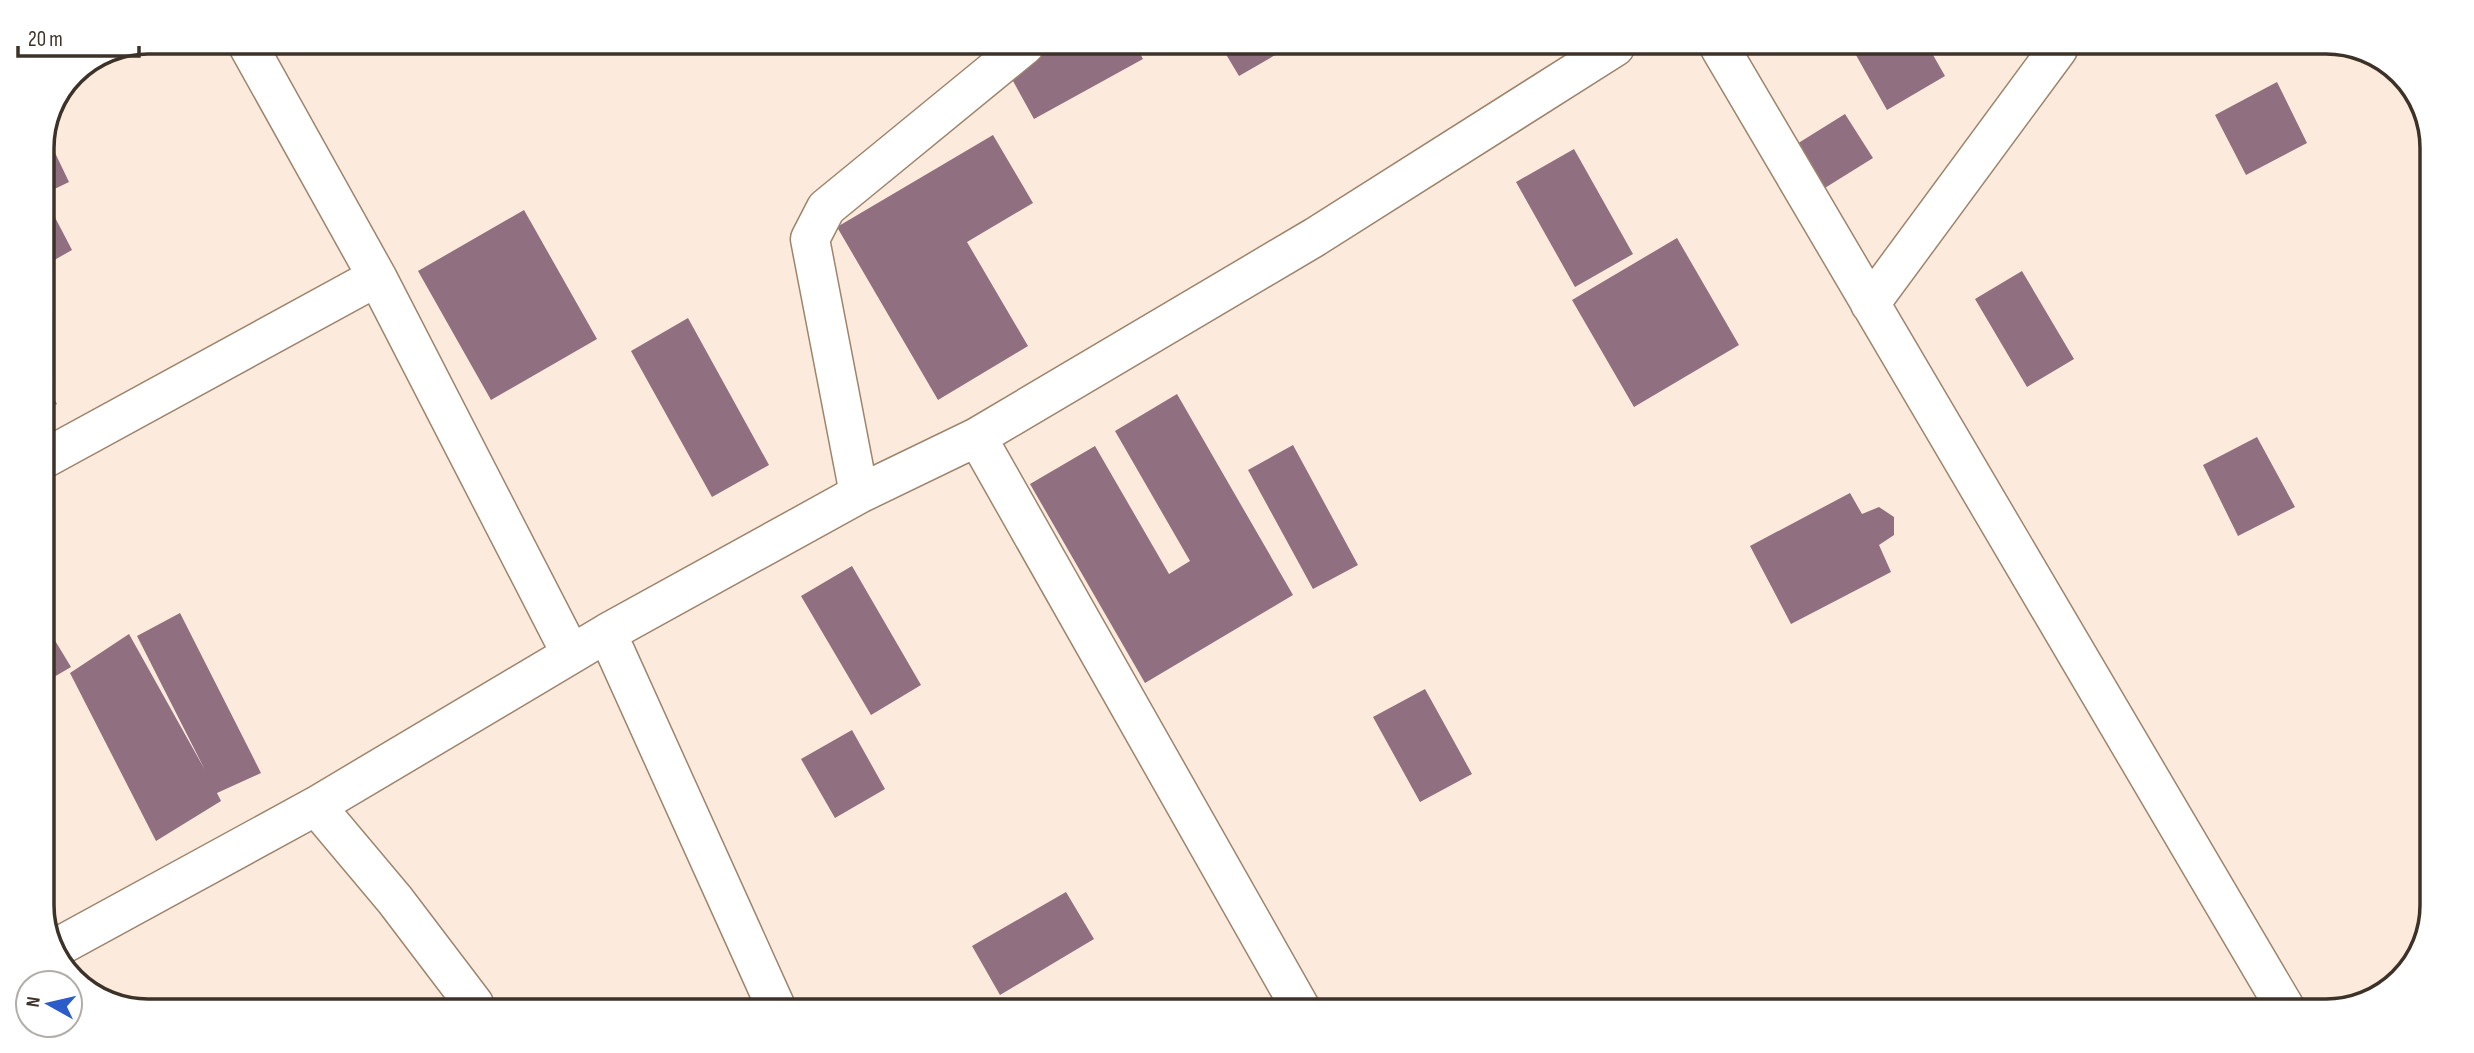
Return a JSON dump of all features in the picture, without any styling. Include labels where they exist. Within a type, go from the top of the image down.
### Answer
[{"type":"street","points":[[253,54],[377,276],[571,654]]},
{"type":"street","points":[[859,494],[810,239],[826,208],[1014,54]]},
{"type":"street","points":[[63,944],[316,806],[607,633],[859,494],[977,437],[1315,237],[1604,54]]},
{"type":"street","points":[[1724,54],[2280,999]]},
{"type":"street","points":[[1870,304],[2055,54]]},
{"type":"street","points":[[54,453],[377,276]]},
{"type":"street","points":[[977,437],[1288,999]]},
{"type":"street","points":[[607,633],[772,999]]},
{"type":"street","points":[[316,806],[395,900],[470,999]]},
{"type":"building","points":[[1040,54],[1140,54],[1143,59],[1034,119],[1008,72]]},
{"type":"building","points":[[1226,54],[1277,54],[1239,76]]},
{"type":"building","points":[[1855,54],[1932,54],[1945,76],[1887,110]]},
{"type":"building","points":[[2277,82],[2307,143],[2246,175],[2215,115]]},
{"type":"building","points":[[1845,114],[1873,158],[1820,191],[1792,147]]},
{"type":"building","points":[[993,135],[1033,203],[967,242],[1028,346],[938,400],[837,227]]},
{"type":"building","points":[[1574,149],[1633,254],[1575,287],[1516,182]]},
{"type":"building","points":[[54,151],[69,182],[54,189]]},
{"type":"building","points":[[524,210],[597,339],[491,400],[418,271]]},
{"type":"building","points":[[54,216],[72,250],[54,260]]},
{"type":"building","points":[[1677,238],[1739,345],[1634,407],[1572,300]]},
{"type":"building","points":[[2022,271],[2074,359],[2027,387],[1975,299]]},
{"type":"building","points":[[688,318],[769,465],[712,497],[631,351]]},
{"type":"building","points":[[1177,394],[1293,595],[1145,683],[1030,484],[1095,446],[1169,574],[1190,561],[1115,431]]},
{"type":"building","points":[[2257,437],[2295,507],[2238,536],[2203,465]]},
{"type":"building","points":[[1293,445],[1358,565],[1313,589],[1248,470]]},
{"type":"building","points":[[1850,493],[1862,514],[1879,507],[1894,517],[1894,535],[1879,545],[1891,572],[1791,624],[1750,546]]},
{"type":"building","points":[[852,566],[921,685],[871,715],[801,596]]},
{"type":"building","points":[[180,613],[261,773],[217,793],[221,801],[156,841],[70,673],[129,634],[205,770],[137,636]]},
{"type":"building","points":[[54,639],[71,667],[54,677]]},
{"type":"building","points":[[1425,689],[1472,774],[1420,802],[1373,717]]},
{"type":"building","points":[[852,730],[885,789],[835,818],[801,759]]},
{"type":"building","points":[[1066,892],[1094,939],[1000,995],[972,946]]}]
